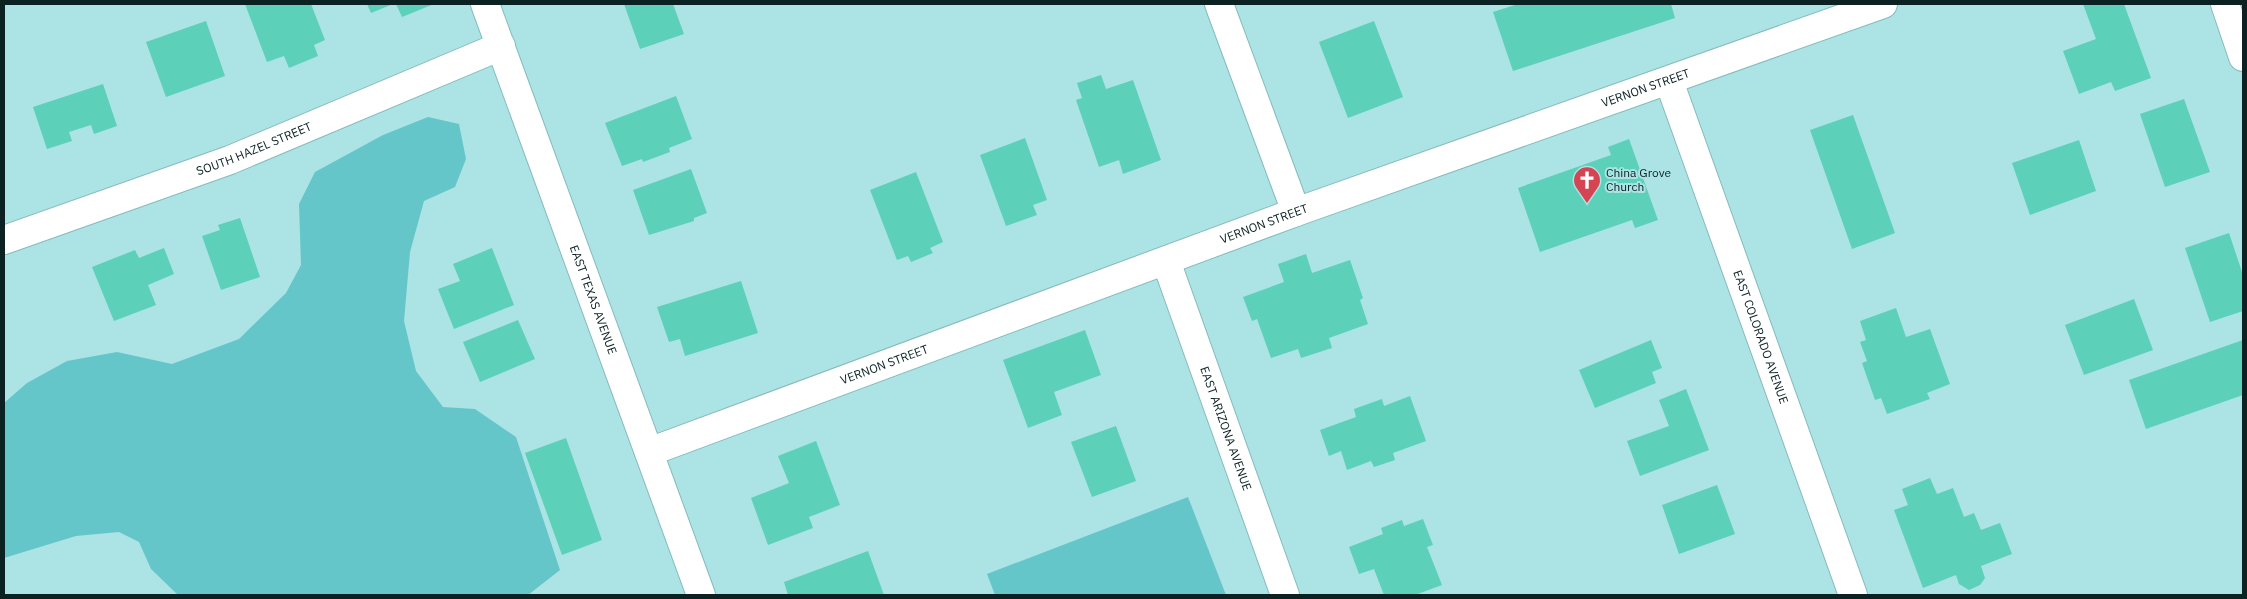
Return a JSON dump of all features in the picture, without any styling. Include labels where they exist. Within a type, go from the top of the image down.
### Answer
[{"type":"street","name":"EAST TEXAS AVENUE","points":[[485,4],[701,595]]},
{"type":"street","points":[[1219,4],[1296,212]]},
{"type":"street","name":"VERNON STREET","points":[[649,452],[1296,212],[1883,4]]},
{"type":"street","points":[[2225,4],[2243,57]]},
{"type":"street","name":"SOUTH HAZEL STREET","points":[[4,240],[230,160],[500,46]]},
{"type":"street","name":"EAST COLORADO AVENUE","points":[[1669,81],[1853,595]]},
{"type":"street","name":"EAST ARIZONA AVENUE","points":[[1166,261],[1285,595]]},
{"type":"shaded area","points":[[428,117],[459,124],[466,159],[455,187],[424,201],[410,252],[404,321],[416,371],[443,407],[475,409],[516,437],[560,570],[528,595],[178,595],[151,569],[139,542],[119,532],[76,536],[4,558],[4,403],[27,383],[67,361],[117,352],[172,364],[239,339],[286,293],[301,265],[299,204],[315,172],[383,135]]},
{"type":"shaded area","points":[[1188,497],[1226,595],[995,595],[987,574]]},
{"type":"building","points":[[245,4],[311,4],[325,40],[314,45],[318,56],[289,68],[284,56],[267,62]]},
{"type":"building","points":[[367,4],[393,4],[371,13]]},
{"type":"building","points":[[396,4],[434,4],[402,17]]},
{"type":"building","points":[[624,4],[673,4],[684,34],[640,49]]},
{"type":"building","points":[[1518,4],[1671,4],[1675,18],[1513,71],[1493,12]]},
{"type":"building","points":[[2083,4],[2124,4],[2151,78],[2115,91],[2111,82],[2079,94],[2063,51],[2096,39]]},
{"type":"building","points":[[206,21],[225,76],[166,97],[146,42]]},
{"type":"building","points":[[1374,21],[1403,97],[1348,118],[1319,42]]},
{"type":"building","points":[[1101,75],[1106,89],[1133,80],[1161,160],[1123,174],[1119,160],[1099,167],[1076,100],[1082,98],[1077,83]]},
{"type":"building","points":[[103,84],[117,126],[94,134],[91,125],[69,132],[72,141],[47,149],[33,107]]},
{"type":"building","points":[[676,96],[692,139],[669,148],[670,152],[643,162],[642,159],[622,166],[605,123]]},
{"type":"building","points":[[2184,99],[2210,172],[2165,187],[2140,114]]},
{"type":"building","points":[[1853,115],[1895,233],[1852,249],[1810,130]]},
{"type":"building","points":[[1025,138],[1047,200],[1033,205],[1037,215],[1006,226],[980,155]]},
{"type":"building","name":"China Grove Church","points":[[1629,139],[1658,220],[1635,228],[1632,220],[1540,252],[1518,188],[1611,155],[1608,147]]},
{"type":"building","points":[[2079,140],[2096,191],[2030,215],[2012,163]]},
{"type":"building","points":[[691,169],[707,213],[694,218],[694,221],[649,235],[633,190]]},
{"type":"building","points":[[916,172],[943,242],[930,248],[933,253],[911,262],[908,256],[897,260],[870,190]]},
{"type":"building","points":[[240,218],[260,277],[221,290],[202,236],[220,230],[218,225]]},
{"type":"building","points":[[2229,233],[2243,275],[2243,311],[2210,322],[2185,248]]},
{"type":"building","points":[[164,248],[174,274],[148,285],[156,305],[114,321],[92,267],[135,250],[139,258]]},
{"type":"building","points":[[492,248],[514,305],[454,329],[438,289],[460,281],[453,264]]},
{"type":"building","points":[[1306,254],[1312,273],[1350,260],[1363,298],[1360,300],[1368,324],[1329,338],[1332,348],[1301,358],[1298,349],[1271,358],[1257,319],[1252,321],[1243,297],[1284,282],[1278,264]]},
{"type":"building","points":[[741,281],[758,333],[685,356],[680,339],[669,342],[657,307]]},
{"type":"building","points":[[2134,299],[2153,350],[2084,375],[2065,325]]},
{"type":"building","points":[[1896,308],[1906,337],[1930,329],[1950,384],[1927,393],[1930,399],[1887,414],[1881,398],[1875,400],[1862,363],[1867,361],[1860,342],[1866,340],[1860,321]]},
{"type":"building","points":[[518,320],[535,359],[480,382],[463,342]]},
{"type":"building","points":[[1085,330],[1101,375],[1054,392],[1062,415],[1028,428],[1003,360]]},
{"type":"building","points":[[1651,340],[1662,368],[1652,372],[1656,383],[1595,408],[1579,370]]},
{"type":"building","points":[[2243,340],[2243,395],[2146,429],[2129,380]]},
{"type":"building","points":[[1686,389],[1709,450],[1640,476],[1627,441],[1669,426],[1659,400]]},
{"type":"building","points":[[1410,396],[1426,441],[1393,453],[1395,460],[1374,467],[1371,461],[1347,470],[1341,451],[1329,456],[1320,430],[1356,417],[1354,409],[1382,399],[1384,406]]},
{"type":"building","points":[[1116,426],[1136,481],[1092,497],[1071,442]]},
{"type":"building","points":[[566,438],[602,540],[562,555],[525,453]]},
{"type":"building","points":[[816,441],[840,505],[809,517],[813,528],[768,545],[751,498],[789,483],[778,456]]},
{"type":"building","points":[[1930,478],[1937,494],[1953,488],[1964,517],[1974,513],[1981,530],[2000,523],[2012,554],[1981,566],[1985,578],[1980,585],[1969,590],[1959,584],[1956,575],[1923,588],[1894,510],[1908,505],[1902,489]]},
{"type":"building","points":[[1717,485],[1735,534],[1679,554],[1662,505]]},
{"type":"building","points":[[1423,519],[1433,545],[1427,547],[1442,585],[1415,595],[1384,595],[1374,569],[1359,574],[1349,547],[1383,534],[1381,528],[1402,520],[1404,526]]},
{"type":"building","points":[[868,551],[884,595],[788,595],[784,582]]},
{"type":"place","name":"China Grove Church","points":[[1587,204]]}]
